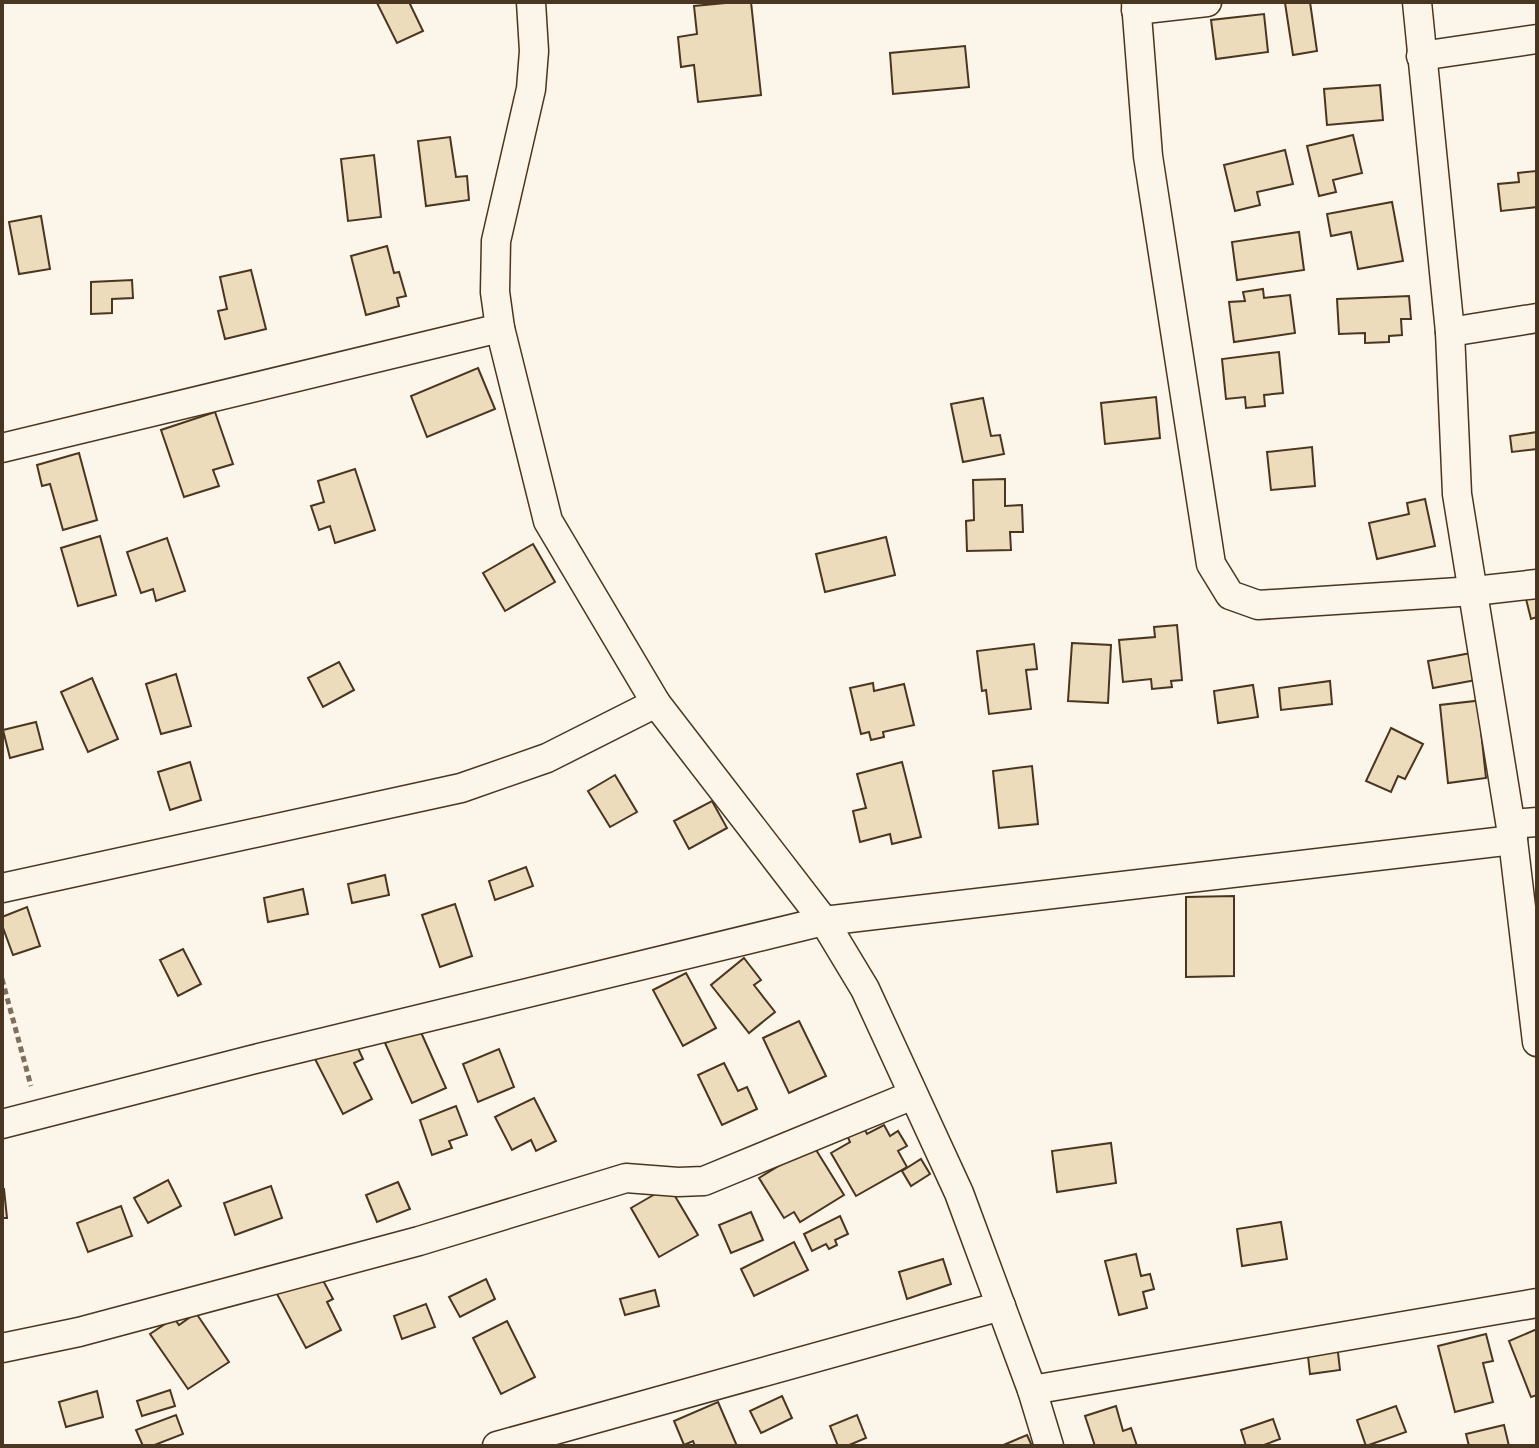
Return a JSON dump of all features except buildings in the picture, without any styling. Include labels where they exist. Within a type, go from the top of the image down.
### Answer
[{"type":"street","points":[[531,2],[534,51],[531,89],[496,241],[495,292],[500,328],[548,521],[656,703],[824,921],[865,989],[959,1193],[1032,1390],[1049,1446]]},
{"type":"street","points":[[1207,2],[1136,6],[1148,156],[1211,564],[1230,595],[1258,605],[1537,584]]},
{"type":"street","points":[[1417,2],[1450,332],[1457,494],[1520,829],[1537,1042]]},
{"type":"street","points":[[1421,56],[1537,39]]},
{"type":"street","points":[[1450,332],[1537,318]]},
{"type":"street","points":[[2,448],[500,328]]},
{"type":"street","points":[[2,888],[461,788],[547,758],[656,703]]},
{"type":"street","points":[[2,1124],[251,1060],[824,921],[1520,829]]},
{"type":"street","points":[[2,1348],[79,1332],[419,1241],[626,1178],[704,1181],[913,1095]]},
{"type":"street","points":[[1032,1390],[1537,1303]]},
{"type":"street","points":[[497,1446],[1001,1306]]},
{"type":"path","points":[[2,979],[38,1115]]}]
